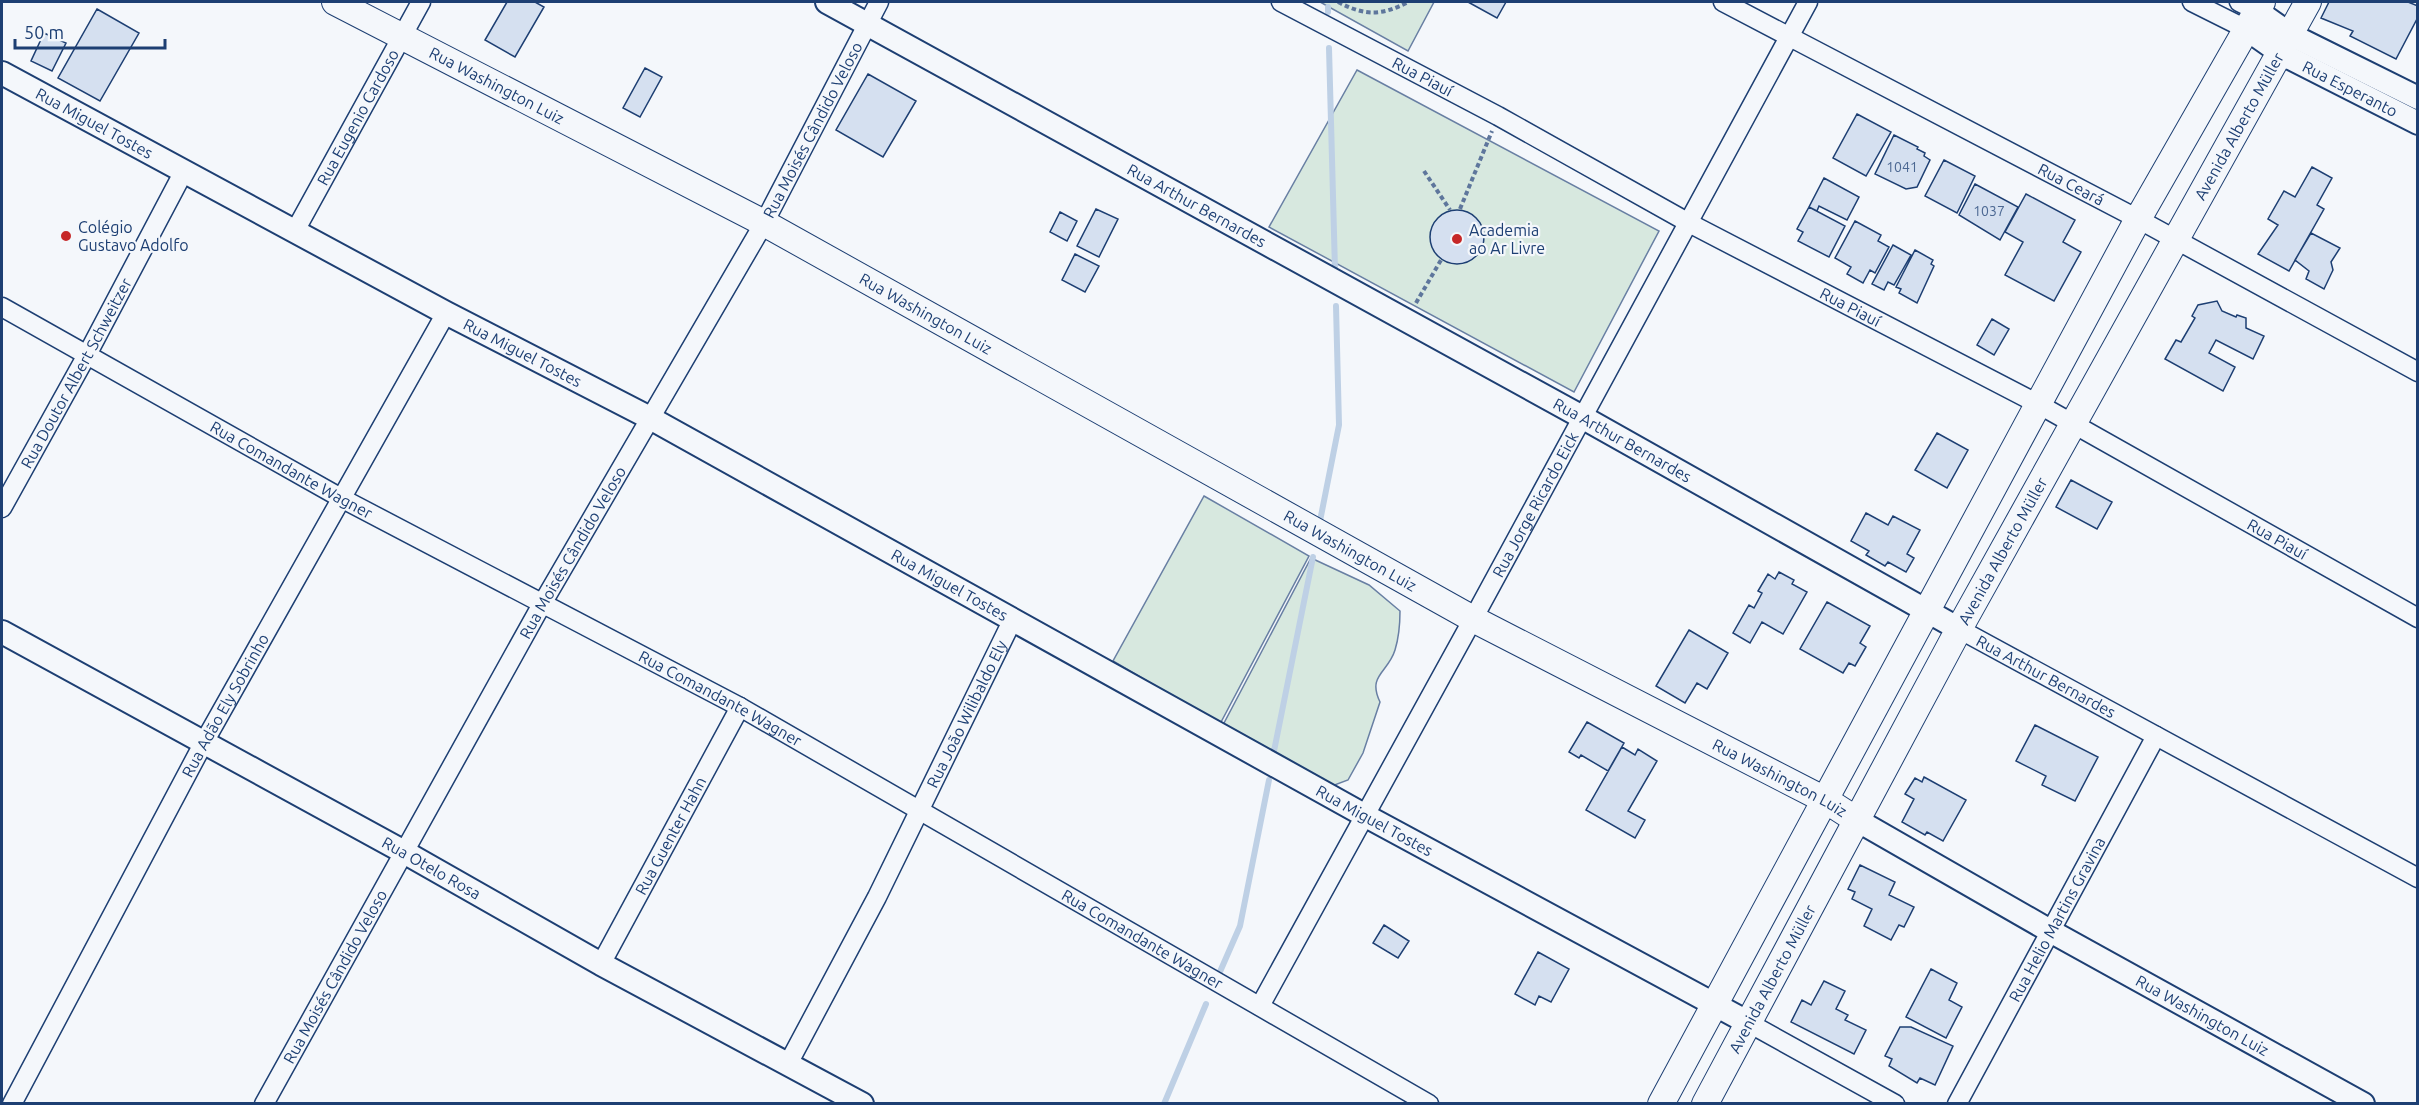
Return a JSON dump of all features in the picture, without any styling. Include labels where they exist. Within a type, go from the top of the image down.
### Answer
[{"type":"main road","name":"Rua Washington Luiz","points":[[335,2],[764,223],[1473,620],[1827,801],[1856,819]]},
{"type":"main road","name":"Avenida Alberto Müller","points":[[1705,1104],[1959,629],[2308,2]]},
{"type":"main road","points":[[1661,1104],[1827,801],[2038,404],[2251,11]]},
{"type":"street","name":"Rua Eugenio Cardoso","points":[[295,231],[421,2]]},
{"type":"street","name":"Rua Arthur Bernardes","points":[[826,2],[1582,417],[1927,613],[2418,878]]},
{"type":"street","name":"Rua Moisés Cândido Veloso","points":[[264,1104],[542,604],[764,223],[879,2]]},
{"type":"street","name":"Rua Piauí","points":[[1281,2],[1498,117],[1689,223],[2038,404],[2418,618]]},
{"type":"street","name":"Rua Ceará","points":[[1723,2],[2138,219],[2418,372]]},
{"type":"street","name":"Rua Jorge Ricardo Eick","points":[[1260,1006],[1473,620],[1808,2]]},
{"type":"street","name":"Rua Esperanto","points":[[2192,2],[2251,11],[2286,44],[2418,123]]},
{"type":"street","name":"Rua Esperanto","points":[[2286,44],[2418,98]]},
{"type":"street","name":"Rua Miguel Tostes","points":[[2,73],[183,173],[650,418],[1364,815],[1716,1004],[1895,1104]]},
{"type":"street","name":"Rua Doutor Albert Schweitzer","points":[[2,508],[88,353],[183,173]]},
{"type":"street","name":"Rua Comandante Wagner","points":[[2,307],[88,353],[341,498],[740,707],[1429,1104]]},
{"type":"street","name":"Rua Adão Ely Sobrinho","points":[[12,1104],[203,744],[446,313]]},
{"type":"street","name":"Rua João Wilibaldo Ely","points":[[788,1064],[877,897],[1013,620]]},
{"type":"street","name":"Rua Otelo Rosa","points":[[2,632],[404,852],[601,964],[788,1064],[831,1096],[862,1104]]},
{"type":"street","name":"Rua Guenter Hahn","points":[[601,964],[740,707]]},
{"type":"street","name":"Rua Helio Martins Gravina","points":[[1957,1104],[2156,736]]},
{"type":"street","name":"Rua Washington Luiz","points":[[1856,819],[2052,932],[2362,1104]]},
{"type":"path","points":[[1338,2],[1380,14],[1408,2]]},
{"type":"path","points":[[1460,209],[1498,117]]},
{"type":"path","points":[[1424,171],[1450,210]]},
{"type":"path","points":[[1406,321],[1441,260]]},
{"type":"shaded area","points":[[1320,2],[1434,2],[1408,51]]},
{"type":"shaded area","points":[[1357,70],[1659,231],[1574,392],[1269,227]]},
{"type":"shaded area","points":[[1204,496],[1309,556],[1220,724],[1113,661]]},
{"type":"shaded area","points":[[1311,558],[1369,585],[1400,611],[1399,630],[1392,658],[1377,680],[1376,686],[1380,702],[1363,753],[1348,780],[1332,786],[1223,725]]},
{"type":"building","points":[[507,2],[535,2],[544,7],[515,57],[485,40]]},
{"type":"building","points":[[1468,2],[1506,2],[1497,18]]},
{"type":"building","points":[[2329,2],[2408,2],[2418,6],[2418,17],[2396,59],[2350,36],[2353,31],[2321,18]]},
{"type":"building","points":[[97,9],[139,33],[100,101],[58,78]]},
{"type":"building","points":[[44,33],[66,43],[52,71],[31,61]]},
{"type":"building","points":[[645,68],[662,77],[640,117],[623,108]]},
{"type":"building","points":[[868,74],[916,101],[883,157],[836,130]]},
{"type":"building","points":[[1857,114],[1891,132],[1866,176],[1833,158]]},
{"type":"building","points":[[1894,135],[1918,147],[1917,149],[1925,153],[1924,156],[1930,160],[1917,187],[1906,189],[1875,174]]},
{"type":"building","points":[[1944,160],[1975,176],[1957,213],[1925,196]]},
{"type":"building","points":[[2312,167],[2332,178],[2317,205],[2324,209],[2289,271],[2258,254],[2278,225],[2268,219],[2284,191],[2295,197]]},
{"type":"building","points":[[1824,178],[1859,197],[1847,220],[1819,206],[1817,211],[1809,207]]},
{"type":"building","points":[[1975,184],[2018,207],[2000,240],[1959,215]]},
{"type":"building","points":[[2026,194],[2075,220],[2063,242],[2081,252],[2054,301],[2005,275],[2023,242],[2005,232]]},
{"type":"building","points":[[1809,207],[1845,226],[1829,257],[1798,241],[1803,232],[1797,229]]},
{"type":"building","points":[[1096,209],[1118,219],[1099,257],[1077,246]]},
{"type":"building","name":"Academia ao Ar Livre","points":[[1452,210],[1462,210],[1472,214],[1480,222],[1484,237],[1480,252],[1472,260],[1462,264],[1452,264],[1442,260],[1434,252],[1430,242],[1430,232],[1434,222],[1442,214]]},
{"type":"building","points":[[1060,212],[1077,221],[1067,241],[1050,232]]},
{"type":"building","points":[[1855,221],[1881,235],[1878,241],[1889,247],[1875,273],[1870,270],[1863,283],[1847,274],[1851,267],[1835,258]]},
{"type":"building","points":[[2311,233],[2340,248],[2331,262],[2333,270],[2324,289],[2306,279],[2309,271],[2295,260]]},
{"type":"building","points":[[1893,245],[1911,255],[1894,285],[1888,282],[1884,290],[1872,284]]},
{"type":"building","points":[[1915,250],[1933,260],[1931,264],[1934,266],[1917,303],[1899,293],[1901,289],[1896,287]]},
{"type":"building","points":[[1075,254],[1099,266],[1085,292],[1062,280]]},
{"type":"building","points":[[2217,301],[2222,311],[2236,317],[2237,315],[2246,318],[2246,328],[2264,336],[2253,359],[2216,340],[2209,353],[2235,367],[2223,391],[2165,359],[2176,340],[2181,342],[2195,318],[2192,316],[2198,305]]},
{"type":"building","points":[[1992,319],[2009,329],[1994,355],[1977,345]]},
{"type":"building","points":[[1937,433],[1968,450],[1947,488],[1915,470]]},
{"type":"building","points":[[2071,480],[2112,502],[2097,529],[2056,507]]},
{"type":"building","points":[[1866,513],[1888,525],[1893,516],[1920,530],[1907,554],[1914,558],[1906,572],[1888,562],[1885,566],[1866,555],[1869,551],[1851,541]]},
{"type":"building","points":[[1779,572],[1794,580],[1792,584],[1807,592],[1783,634],[1762,622],[1750,643],[1733,633],[1749,605],[1754,608],[1762,593],[1758,591],[1768,574],[1775,579]]},
{"type":"building","points":[[1827,602],[1870,626],[1860,643],[1866,647],[1855,666],[1849,663],[1843,673],[1800,649]]},
{"type":"building","points":[[1689,630],[1728,653],[1707,689],[1697,683],[1685,703],[1656,686]]},
{"type":"building","points":[[1587,722],[1624,743],[1608,771],[1581,755],[1579,758],[1569,752]]},
{"type":"building","points":[[2035,725],[2098,757],[2075,801],[2042,785],[2046,776],[2016,761]]},
{"type":"building","points":[[1622,747],[1635,755],[1638,749],[1657,761],[1628,811],[1645,820],[1635,838],[1586,810]]},
{"type":"building","points":[[1924,777],[1966,800],[1943,841],[1927,832],[1925,835],[1902,822],[1914,799],[1905,794],[1915,778],[1922,782]]},
{"type":"building","points":[[1860,865],[1895,882],[1889,895],[1914,907],[1904,927],[1899,925],[1891,940],[1864,926],[1872,909],[1852,899],[1855,892],[1848,889]]},
{"type":"building","points":[[1384,925],[1409,941],[1398,958],[1373,943]]},
{"type":"building","points":[[1538,952],[1569,969],[1551,1002],[1539,996],[1535,1005],[1515,994]]},
{"type":"building","points":[[1931,969],[1957,983],[1949,1000],[1962,1007],[1946,1038],[1906,1017]]},
{"type":"building","points":[[1824,981],[1845,991],[1836,1009],[1848,1015],[1845,1020],[1866,1030],[1854,1054],[1791,1022],[1802,1000],[1811,1005]]},
{"type":"building","points":[[1900,1027],[1911,1027],[1953,1046],[1935,1085],[1920,1078],[1917,1083],[1889,1066],[1892,1059],[1885,1056]]},
{"type":"waterway","points":[[1328,7],[1328,12]]},
{"type":"waterway","points":[[1329,48],[1335,270]]},
{"type":"waterway","points":[[1320,521],[1339,425],[1336,306]]},
{"type":"waterway","points":[[1273,756],[1313,557]]},
{"type":"waterway","points":[[1219,974],[1240,926],[1269,780]]},
{"type":"waterway","points":[[1164,1104],[1206,1004]]},
{"type":"place","name":"Colégio Gustavo Adolfo","points":[[66,236]]},
{"type":"place","name":"Academia ao Ar Livre","points":[[1457,239]]}]
